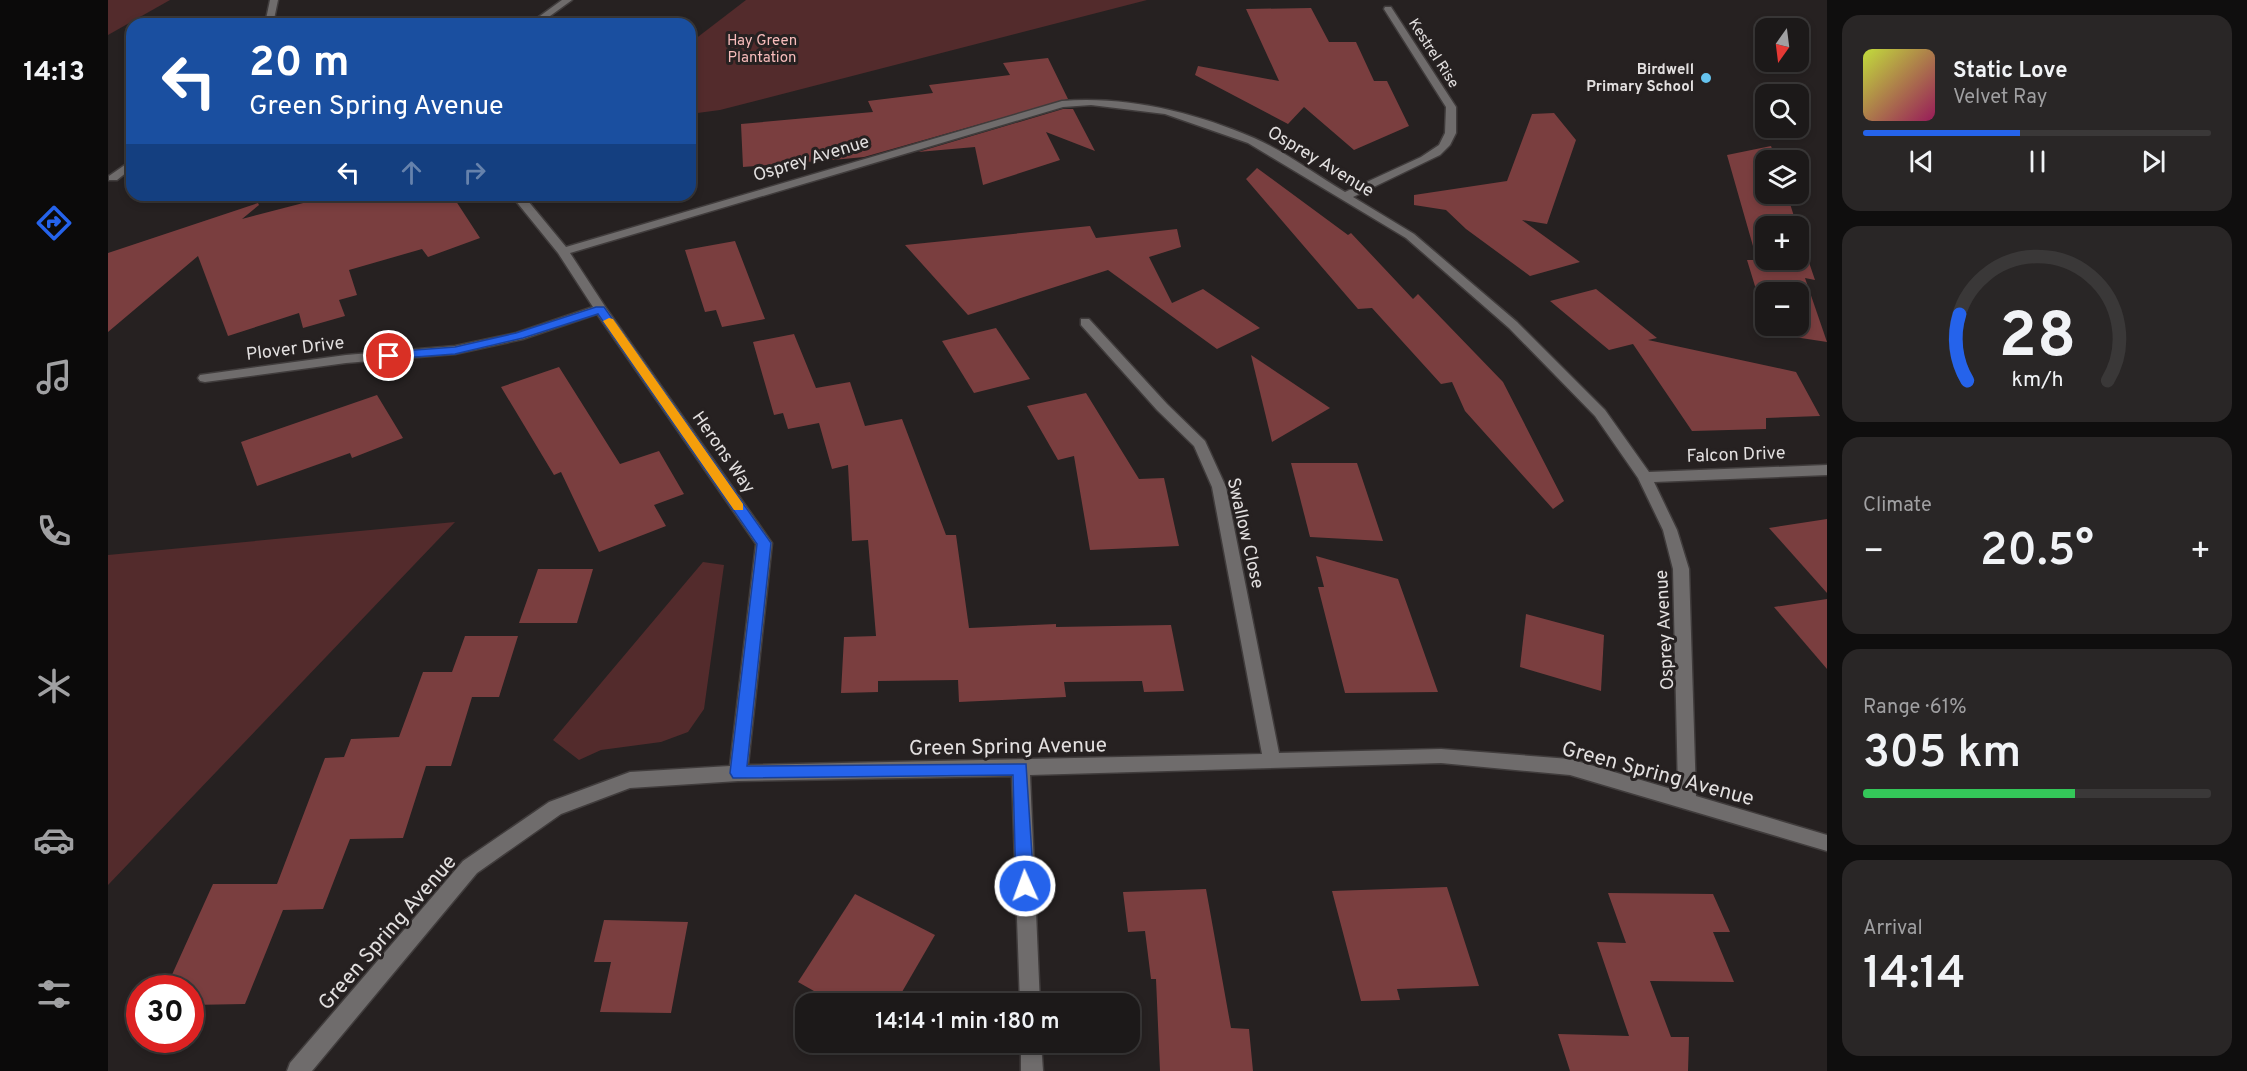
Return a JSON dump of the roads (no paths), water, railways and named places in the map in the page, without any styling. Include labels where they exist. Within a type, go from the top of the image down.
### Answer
[{"type":"street","points":[[270,18],[274,0]]},
{"type":"street","points":[[542,18],[568,0]]},
{"type":"street","name":"Kestrel Rise","points":[[1346,196],[1443,147],[1453,125],[1451,107],[1388,9]]},
{"type":"street","name":"Osprey Avenue","points":[[563,251],[1036,110],[1091,102],[1167,111],[1252,141],[1410,236],[1513,325],[1600,413],[1645,477],[1670,530],[1681,569],[1687,803]]},
{"type":"street","points":[[113,178],[126,168]]},
{"type":"street","name":"Herons Way","points":[[522,201],[563,251],[600,309],[764,543],[738,773]]},
{"type":"street","name":"Plover Drive","points":[[205,378],[346,359],[455,351],[519,336],[600,309]]},
{"type":"street","name":"Swallow Close","points":[[1085,322],[1162,407],[1200,444],[1219,487],[1272,761]]},
{"type":"street","name":"Falcon Drive","points":[[1645,477],[1827,470]]},
{"type":"street","name":"Green Spring Avenue","points":[[298,1071],[470,867],[555,808],[630,780],[738,773],[1021,768],[1441,756],[1570,767],[1827,843]]},
{"type":"street","points":[[1021,768],[1029,993]]},
{"type":"street","points":[[1031,1053],[1032,1071]]},
{"type":"place","name":"Birdwell Primary School","points":[[1706,78]]},
{"type":"park label","name":"Hay Green Plantation","points":[[762,48]]}]
